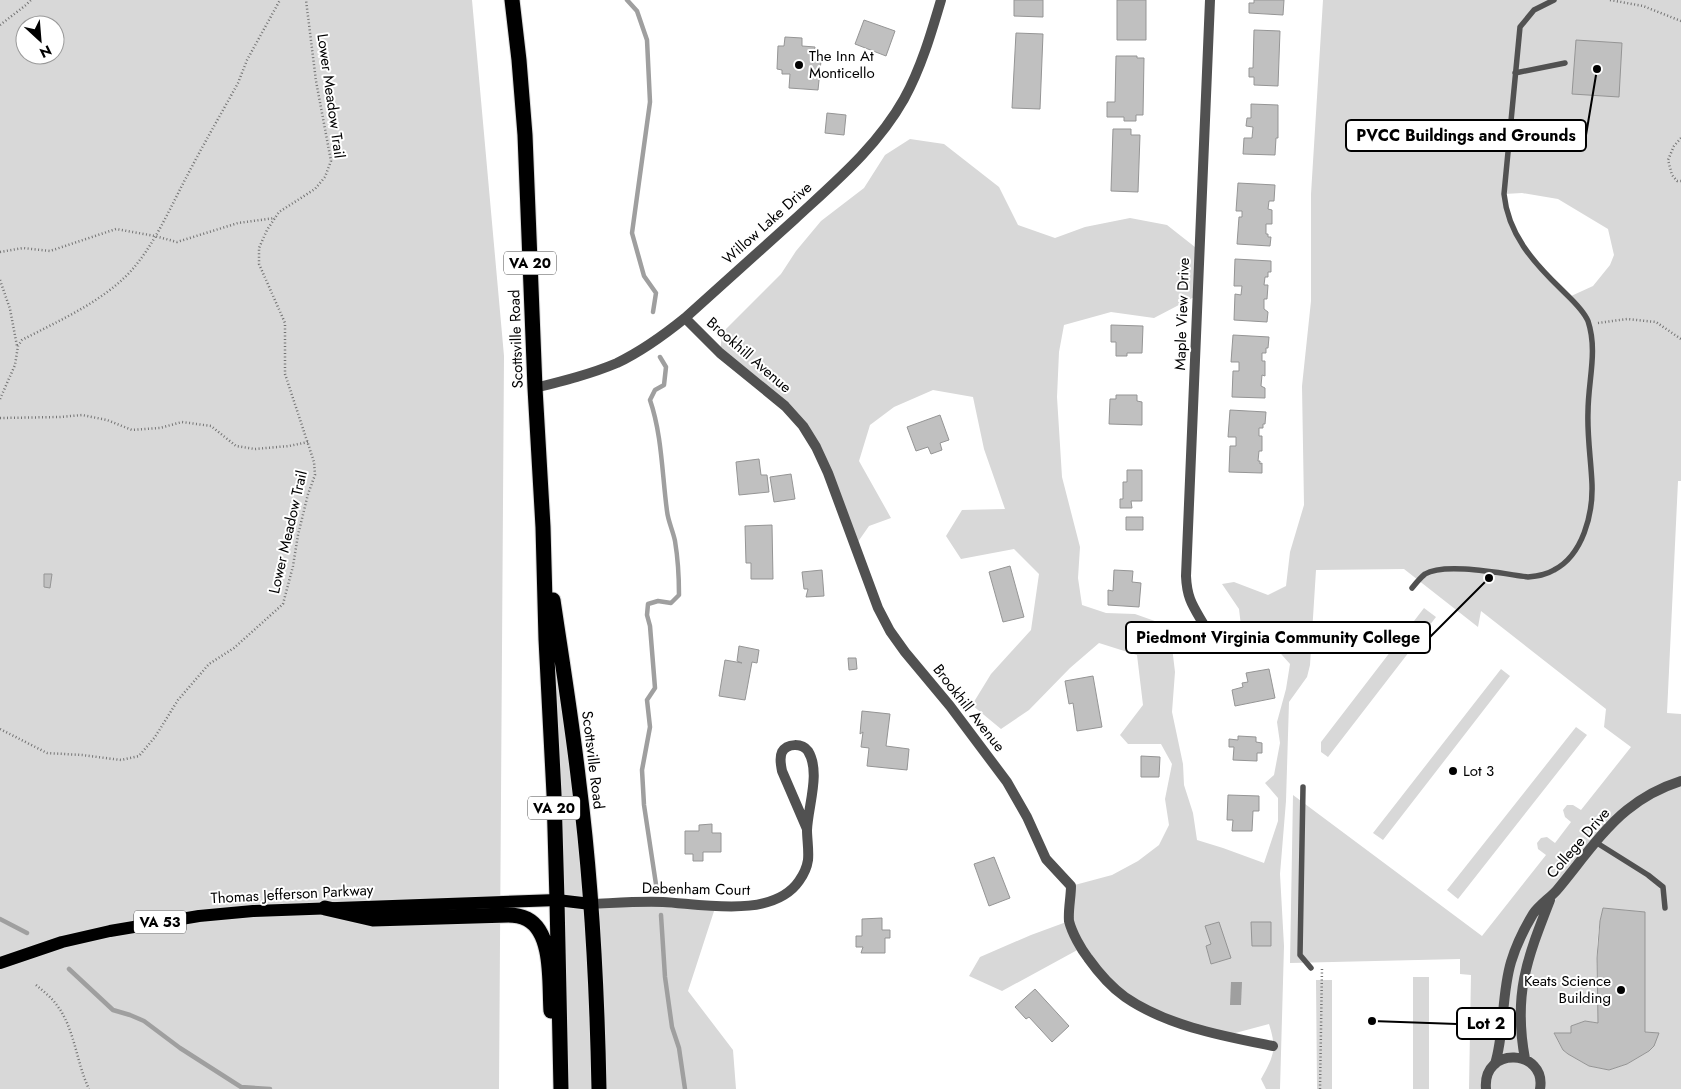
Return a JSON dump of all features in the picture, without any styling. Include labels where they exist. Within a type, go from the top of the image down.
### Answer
[{"type":"highway","name":"Scottsville Road","points":[[512,0],[525,136],[535,388],[543,527],[546,638],[554,794],[559,1089]]},
{"type":"highway","name":"Scottsville Road","points":[[543,527],[579,784],[591,904],[598,1017],[599,1089]]},
{"type":"highway","points":[[325,908],[373,919],[508,915],[519,916],[535,924],[544,940],[548,953],[559,1089]]},
{"type":"main road","name":"Thomas Jefferson Parkway","points":[[0,963],[62,942],[119,929],[199,916],[253,911],[557,900],[591,904]]},
{"type":"street","name":"Willow Lake Drive","points":[[535,388],[594,372],[617,362],[660,338],[685,318],[835,182],[870,147],[890,121],[904,98],[926,49],[941,0]]},
{"type":"street","name":"Maple View Drive","points":[[1204,625],[1187,592],[1186,576],[1210,0]]},
{"type":"street","name":"Brookhill Avenue","points":[[685,318],[720,353],[785,406],[803,426],[816,447],[828,473],[878,608],[905,652],[950,706],[1007,782],[1027,817],[1046,859],[1071,886],[1069,921],[1081,948],[1096,969],[1125,996],[1146,1010],[1183,1024],[1273,1046]]},
{"type":"street","name":"Debenham Court","points":[[591,904],[660,902],[755,905],[769,902],[792,889],[799,882],[805,871],[808,858],[807,828],[814,771],[812,760],[807,750],[802,746],[795,745],[788,747],[782,752],[780,762],[782,771],[807,828]]},
{"type":"street","name":"College Drive","points":[[1486,1089],[1487,1076],[1495,1064],[1502,1037],[1503,1008],[1511,962],[1522,933],[1535,912],[1551,897],[1614,822],[1651,794],[1681,781]]},
{"type":"street","name":"College Drive","points":[[1540,1089],[1540,1077],[1537,1070],[1525,1059],[1520,1028],[1522,984],[1527,963],[1551,897]]},
{"type":"street","points":[[1495,1064],[1512,1057],[1525,1059]]},
{"type":"lane","points":[[1412,588],[1426,574],[1444,568],[1528,577],[1542,575],[1554,570],[1568,560],[1578,547],[1585,529],[1592,485],[1588,399],[1593,357],[1592,338],[1587,319],[1576,304],[1536,265],[1522,244],[1510,221],[1504,194],[1520,27],[1534,10],[1554,0]]},
{"type":"lane","points":[[1515,73],[1565,64]]},
{"type":"lane","points":[[1303,787],[1300,955],[1311,968]]},
{"type":"lane","points":[[1596,843],[1648,875],[1663,887],[1665,908]]},
{"type":"path","points":[[0,25],[31,0]]},
{"type":"path","points":[[0,400],[15,365],[18,346],[22,340],[86,306],[118,282],[136,265],[155,236],[220,117],[238,83],[246,60],[280,0]]},
{"type":"path","name":"Lower Meadow Trail","points":[[0,730],[47,753],[121,760],[139,756],[155,736],[178,700],[209,664],[234,648],[284,604],[294,566],[298,535],[308,494],[315,475],[314,462],[285,374],[285,323],[259,264],[259,248],[267,230],[279,212],[315,188],[325,177],[331,161],[316,81],[306,0]]},
{"type":"path","points":[[1610,0],[1643,6],[1681,21]]},
{"type":"path","points":[[1681,138],[1674,146],[1668,160],[1672,175],[1677,181],[1681,181]]},
{"type":"path","points":[[0,252],[23,248],[50,251],[116,229],[177,242],[238,223],[275,218]]},
{"type":"path","points":[[0,280],[10,309],[17,342],[17,356]]},
{"type":"path","points":[[1588,325],[1627,319],[1656,322],[1681,339]]},
{"type":"path","points":[[0,418],[82,415],[107,420],[132,430],[160,428],[182,422],[212,426],[236,446],[255,449],[308,442]]},
{"type":"path","points":[[1320,1089],[1322,968]]},
{"type":"path","points":[[36,985],[56,1004],[68,1023],[89,1089]]},
{"type":"shaded area","points":[[0,0],[472,0],[504,356],[499,1089],[0,1089]]},
{"type":"shaded area","points":[[1323,0],[1681,0],[1681,481],[1678,481],[1667,713],[1681,714],[1681,1089],[1469,1089],[1471,975],[1460,974],[1460,959],[1290,963],[1293,795],[1482,936],[1546,855],[1538,849],[1537,843],[1541,838],[1547,837],[1555,843],[1571,822],[1565,817],[1563,810],[1567,805],[1573,805],[1581,810],[1631,747],[1604,727],[1606,709],[1481,611],[1478,627],[1404,569],[1316,570],[1310,665],[1307,677],[1289,702],[1286,801],[1280,874],[1284,946],[1280,1089],[1266,1089],[1261,1079],[1273,1052],[1273,1040],[1269,1024],[1224,1036],[1183,1024],[1125,997],[1081,948],[1002,991],[969,976],[980,957],[1069,921],[1071,886],[1112,875],[1138,861],[1159,845],[1169,825],[1165,799],[1172,764],[1161,744],[1128,744],[1120,735],[1143,705],[1137,655],[1099,643],[1070,668],[1029,710],[1001,729],[972,705],[991,674],[1031,630],[1039,574],[1014,549],[961,559],[946,536],[962,510],[1005,509],[984,449],[973,397],[933,390],[894,407],[870,425],[859,461],[891,518],[869,526],[855,546],[803,426],[720,353],[722,333],[781,274],[796,251],[821,221],[864,188],[885,155],[910,139],[944,144],[999,187],[1018,225],[1055,238],[1085,227],[1130,218],[1167,225],[1200,251],[1198,295],[1154,318],[1111,312],[1064,325],[1059,352],[1057,397],[1062,477],[1080,547],[1078,578],[1082,605],[1106,613],[1135,614],[1166,625],[1172,647],[1175,672],[1172,712],[1183,764],[1184,785],[1193,813],[1197,840],[1264,863],[1278,821],[1278,798],[1265,783],[1274,775],[1280,743],[1277,722],[1286,689],[1290,664],[1265,636],[1244,636],[1239,609],[1222,584],[1234,582],[1268,595],[1286,586],[1290,552],[1304,505],[1302,386],[1311,301],[1311,194]],"holes":[[[1522,193],[1558,199],[1608,229],[1614,255],[1610,265],[1593,286],[1569,297],[1522,244],[1505,204],[1504,194]],[[1603,908],[1645,912],[1645,1032],[1658,1033],[1649,1051],[1627,1064],[1609,1070],[1589,1066],[1568,1054],[1563,1050],[1554,1034],[1571,1033],[1571,1026],[1585,1021],[1598,1023],[1597,951]]]},
{"type":"shaded area","points":[[1424,608],[1436,617],[1328,757],[1321,752],[1321,742]]},
{"type":"shaded area","points":[[558,636],[591,904],[716,905],[688,991],[733,1050],[736,1089],[561,1089],[548,700]]},
{"type":"shaded area","points":[[1501,669],[1510,676],[1383,840],[1373,833]]},
{"type":"shaded area","points":[[1576,727],[1587,735],[1458,899],[1447,890]]},
{"type":"shaded area","points":[[1413,977],[1429,977],[1429,1089],[1413,1089]]},
{"type":"shaded area","points":[[1316,980],[1332,980],[1332,1089],[1317,1089]]},
{"type":"shaded area","points":[[1231,982],[1242,982],[1241,1005],[1230,1005]]},
{"type":"building","points":[[1014,0],[1043,0],[1043,17],[1014,16]]},
{"type":"building","points":[[1117,0],[1146,0],[1146,40],[1117,40]]},
{"type":"building","points":[[1254,0],[1284,0],[1283,15],[1249,13],[1249,3],[1254,3]]},
{"type":"building","points":[[864,20],[895,31],[886,56],[855,44]]},
{"type":"building","points":[[1254,30],[1280,31],[1278,86],[1254,85],[1254,77],[1249,77],[1249,68],[1253,68]]},
{"type":"building","points":[[1016,33],[1043,34],[1040,109],[1012,108]]},
{"type":"building","name":"The Inn At Monticello","points":[[785,37],[802,38],[802,46],[815,47],[814,60],[821,61],[818,90],[789,88],[790,74],[782,74],[782,70],[777,69],[778,46],[784,46]]},
{"type":"building","points":[[1576,40],[1622,43],[1619,97],[1572,94]]},
{"type":"building","points":[[1116,56],[1144,58],[1143,115],[1136,115],[1136,121],[1124,121],[1124,117],[1107,117],[1107,102],[1115,102]]},
{"type":"building","points":[[1251,104],[1278,105],[1278,138],[1276,138],[1275,155],[1243,154],[1244,138],[1252,138],[1253,127],[1246,126],[1247,118],[1251,118]]},
{"type":"building","points":[[827,113],[846,115],[844,135],[825,133]]},
{"type":"building","points":[[1113,129],[1131,129],[1131,135],[1140,135],[1138,192],[1111,191]]},
{"type":"building","points":[[1238,183],[1275,185],[1274,201],[1269,201],[1268,209],[1272,210],[1272,224],[1266,224],[1266,234],[1268,234],[1268,237],[1271,237],[1270,246],[1237,244],[1239,217],[1242,217],[1242,211],[1236,211]]},
{"type":"building","points":[[1235,259],[1271,261],[1271,272],[1268,272],[1268,277],[1265,277],[1264,285],[1268,285],[1267,299],[1264,299],[1264,309],[1268,312],[1267,322],[1234,320],[1235,294],[1241,295],[1242,286],[1234,286]]},
{"type":"building","points":[[1111,325],[1143,326],[1142,353],[1127,353],[1127,356],[1116,356],[1116,342],[1111,342]]},
{"type":"building","points":[[1233,335],[1269,337],[1266,353],[1262,353],[1262,361],[1265,361],[1265,376],[1262,375],[1261,386],[1265,388],[1265,398],[1232,397],[1233,371],[1239,371],[1239,362],[1231,362]]},
{"type":"building","points":[[1116,395],[1137,395],[1137,401],[1142,402],[1142,425],[1109,424],[1110,399],[1116,399]]},
{"type":"building","points":[[1230,410],[1266,412],[1265,424],[1263,424],[1263,428],[1259,428],[1259,436],[1262,436],[1262,451],[1259,451],[1258,461],[1260,461],[1260,464],[1262,463],[1262,473],[1229,472],[1230,446],[1236,446],[1236,437],[1228,437]]},
{"type":"building","points":[[940,415],[949,440],[940,443],[942,450],[931,454],[928,447],[916,451],[907,427]]},
{"type":"building","points":[[759,459],[761,475],[767,475],[769,492],[739,495],[736,462]]},
{"type":"building","points":[[1127,470],[1142,470],[1142,501],[1131,501],[1132,508],[1120,508],[1120,499],[1123,499],[1123,482],[1127,482]]},
{"type":"building","points":[[791,474],[795,499],[774,502],[770,477]]},
{"type":"building","points":[[1126,517],[1143,517],[1143,530],[1126,530]]},
{"type":"building","points":[[772,525],[773,579],[751,579],[751,563],[746,563],[745,526]]},
{"type":"building","points":[[1010,566],[1024,617],[1003,622],[989,572]]},
{"type":"building","points":[[822,570],[824,596],[806,597],[808,589],[804,589],[802,572]]},
{"type":"building","points":[[1114,570],[1133,571],[1132,582],[1141,583],[1139,607],[1108,605],[1108,590],[1113,591]]},
{"type":"building","points":[[44,574],[52,574],[50,588],[44,587]]},
{"type":"building","points":[[739,646],[759,650],[757,663],[752,662],[745,700],[719,696],[725,660],[742,663],[737,661]]},
{"type":"building","points":[[848,658],[856,658],[857,669],[849,670]]},
{"type":"building","points":[[1269,669],[1275,698],[1235,706],[1232,690],[1243,687],[1242,683],[1248,682],[1246,673]]},
{"type":"building","points":[[1093,676],[1102,727],[1077,731],[1073,703],[1069,704],[1065,681]]},
{"type":"building","points":[[862,711],[890,714],[886,746],[909,749],[907,770],[867,766],[869,748],[861,747],[863,732],[860,734]]},
{"type":"building","points":[[1238,736],[1256,737],[1256,742],[1262,743],[1262,753],[1257,753],[1257,761],[1233,760],[1234,747],[1229,747],[1229,739],[1238,740]]},
{"type":"building","points":[[1141,756],[1160,757],[1159,777],[1141,777]]},
{"type":"building","points":[[1228,795],[1259,796],[1259,811],[1253,811],[1252,831],[1232,831],[1233,820],[1227,820]]},
{"type":"building","points":[[712,824],[712,833],[721,833],[721,852],[703,852],[703,861],[693,861],[693,854],[685,854],[685,831],[699,831],[699,825]]},
{"type":"building","points":[[994,857],[1010,898],[989,906],[974,864]]},
{"type":"building","name":"Keats Science Building","points":[[1603,908],[1645,912],[1645,1032],[1659,1033],[1654,1046],[1649,1051],[1627,1064],[1609,1070],[1589,1066],[1568,1054],[1563,1050],[1554,1033],[1571,1033],[1571,1026],[1585,1021],[1598,1023],[1597,958]]},
{"type":"building","points":[[882,918],[882,930],[890,930],[890,938],[885,938],[885,953],[861,953],[863,947],[856,947],[856,936],[862,936],[862,919]]},
{"type":"building","points":[[1219,922],[1231,958],[1211,964],[1206,946],[1211,944],[1205,926]]},
{"type":"building","points":[[1251,922],[1271,922],[1271,946],[1252,946]]},
{"type":"building","points":[[1035,989],[1069,1026],[1052,1042],[1029,1017],[1026,1019],[1015,1007]]},
{"type":"waterway","points":[[627,0],[637,11],[647,40],[650,102],[632,233],[644,276],[656,293],[653,312]]},
{"type":"waterway","points":[[657,891],[644,805],[642,770],[650,727],[647,700],[655,688],[650,626],[647,615],[648,604],[658,601],[671,603],[679,595],[676,548],[668,515],[657,427],[650,400],[655,390],[664,385],[666,367],[660,357]]},
{"type":"waterway","points":[[661,915],[665,977],[672,1027],[679,1048],[685,1089]]},
{"type":"waterway","points":[[0,919],[27,933]]},
{"type":"waterway","points":[[69,969],[113,1010],[144,1021],[180,1048],[241,1087],[270,1089]]},
{"type":"place","name":"The Inn At Monticello","points":[[799,65]]},
{"type":"place","name":"PVCC Buildings and Grounds","points":[[1597,69]]},
{"type":"place","name":"Piedmont Virginia Community College","points":[[1489,578]]},
{"type":"place","name":"Lot 3","points":[[1453,771]]},
{"type":"place","name":"Keats Science Building","points":[[1621,990]]},
{"type":"place","name":"Lot 2","points":[[1372,1021]]}]
